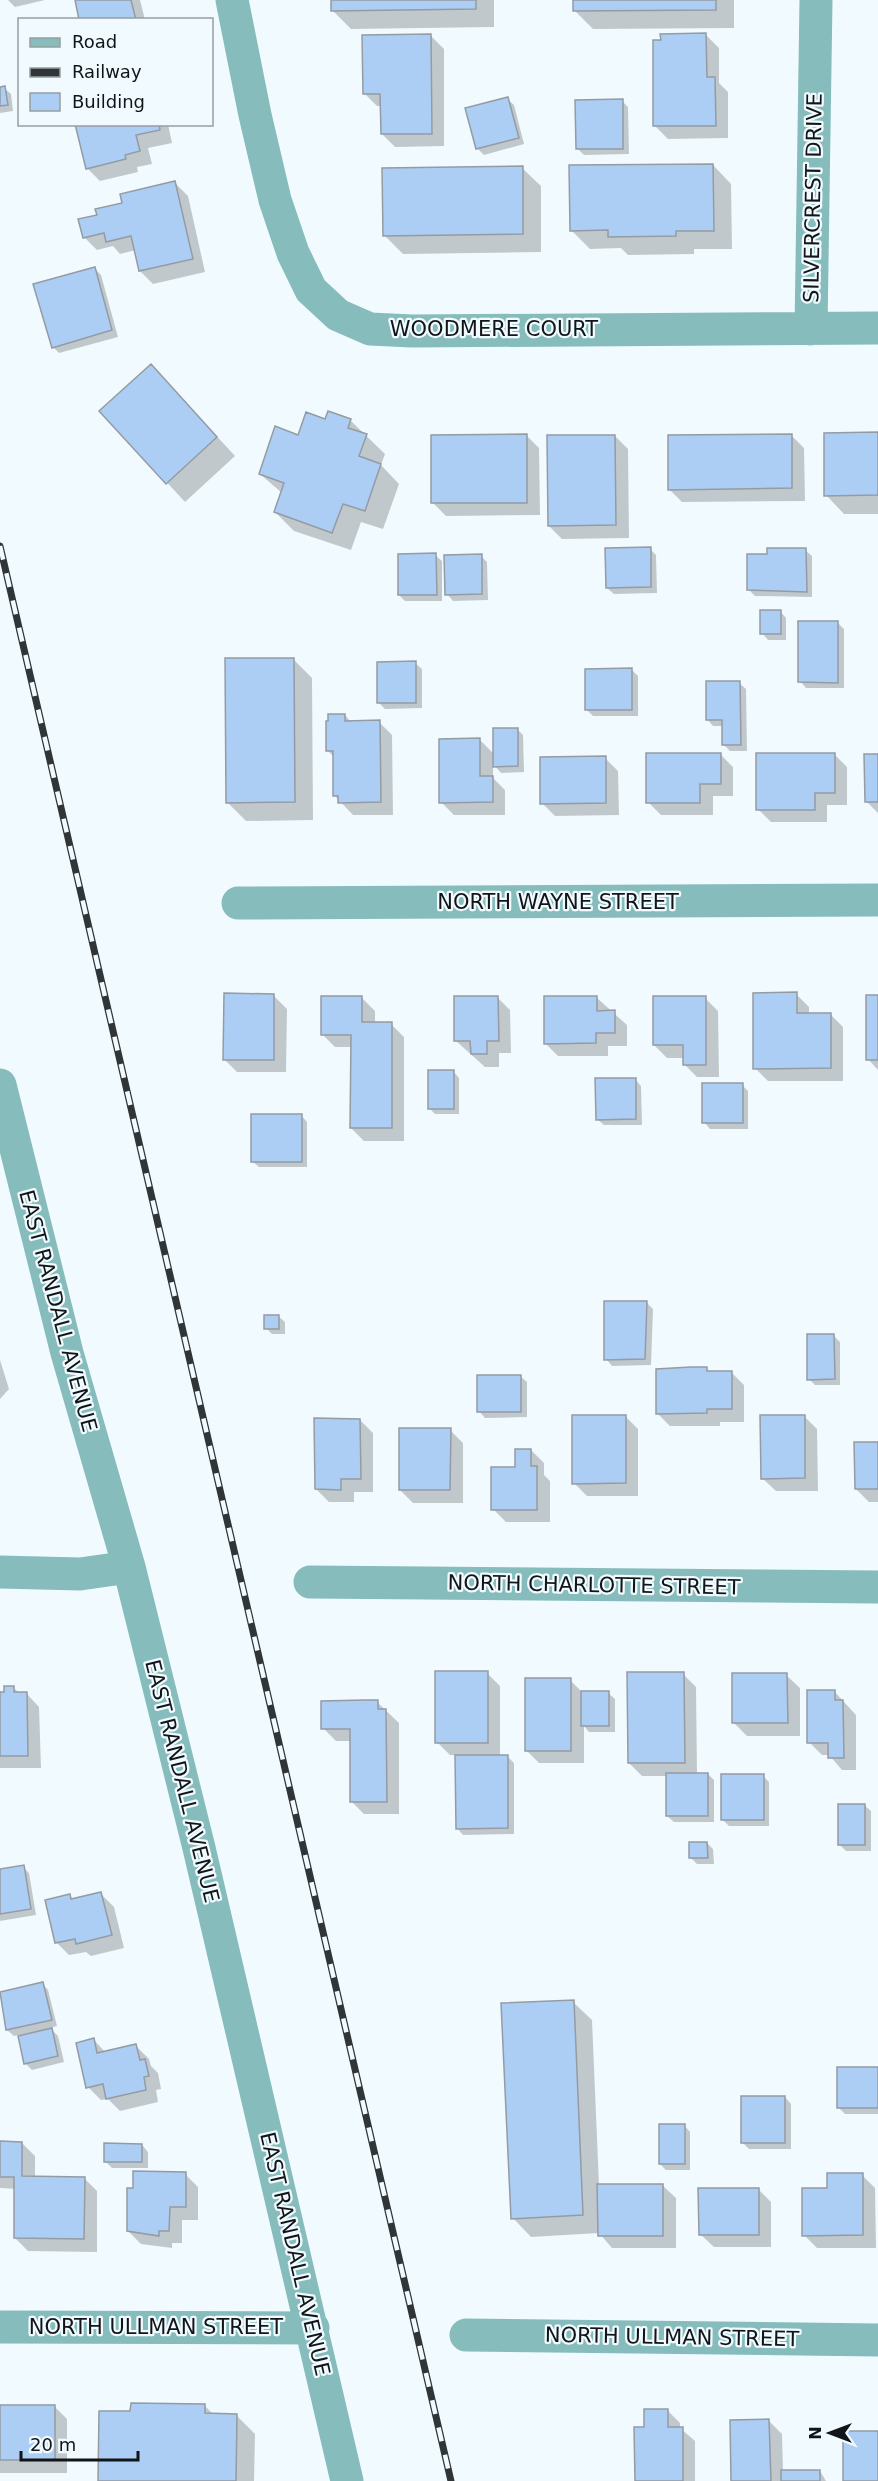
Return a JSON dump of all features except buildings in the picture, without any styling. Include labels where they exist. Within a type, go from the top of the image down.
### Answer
[{"type":"street","name":"WOODMERE COURT","points":[[232,0],[255,115],[276,200],[293,253],[311,290],[338,315],[370,328],[412,331],[811,328]]},
{"type":"street","name":"SILVERCREST DRIVE","points":[[816,0],[811,328],[878,328]]},
{"type":"street","name":"NORTH WAYNE STREET","points":[[238,903],[878,900]]},
{"type":"street","name":"EAST RANDALL AVENUE","points":[[0,1085],[67,1353],[129,1567],[199,1848],[347,2481]]},
{"type":"street","points":[[0,1572],[80,1574],[129,1567]]},
{"type":"street","name":"NORTH CHARLOTTE STREET","points":[[310,1582],[878,1587]]},
{"type":"street","name":"NORTH ULLMAN STREET","points":[[0,2327],[313,2328]]},
{"type":"street","name":"NORTH ULLMAN STREET","points":[[466,2335],[878,2340]]},
{"type":"railway","points":[[0,546],[451,2481]]}]
